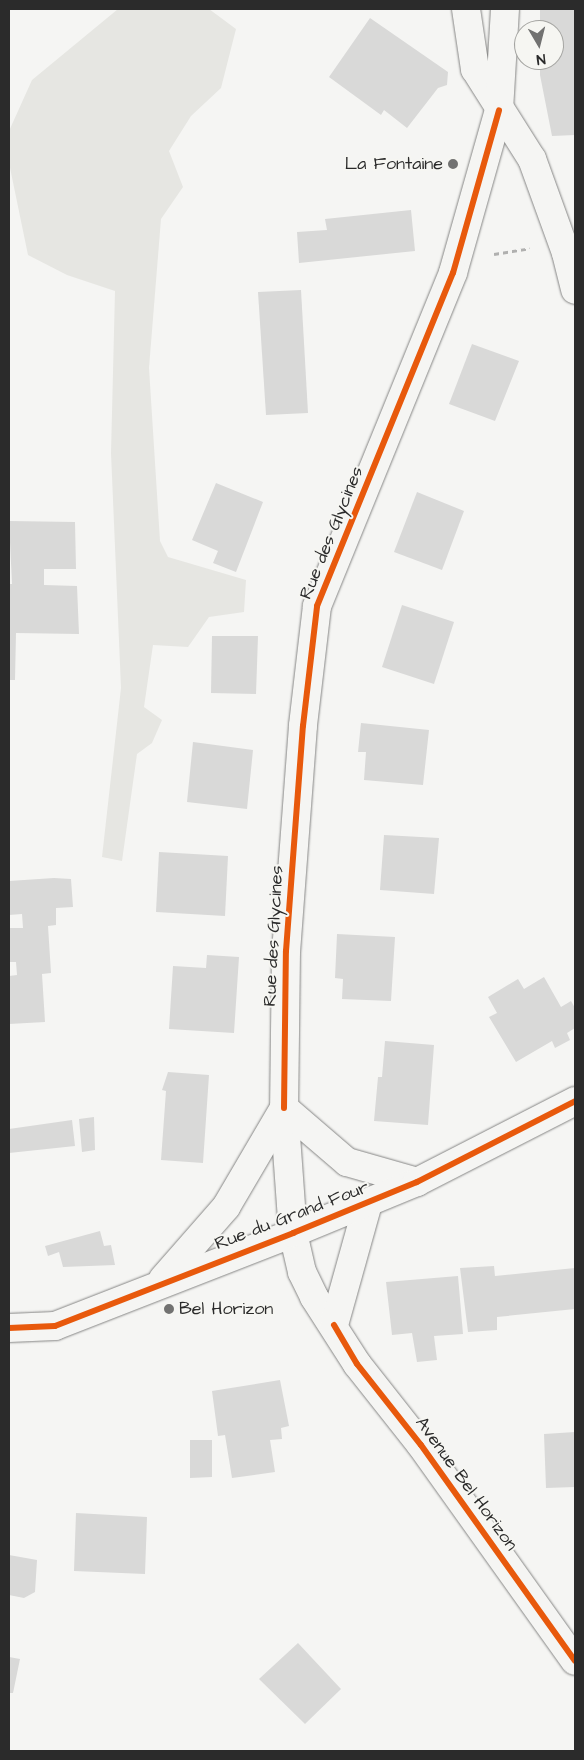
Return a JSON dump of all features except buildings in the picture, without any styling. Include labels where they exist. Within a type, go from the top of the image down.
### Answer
[{"type":"street","points":[[466,9],[475,69],[499,110],[532,159],[562,242],[575,290]]},
{"type":"street","name":"Rue des Glycines","points":[[294,1232],[284,1108],[286,950],[303,726],[317,606],[457,260],[499,110],[506,9]]},
{"type":"street","name":"Rue du Grand Four","points":[[9,1328],[54,1326],[159,1283],[294,1232],[417,1182],[575,1101]]},
{"type":"street","points":[[159,1283],[226,1207],[284,1108],[347,1162],[417,1182]]},
{"type":"street","points":[[334,1325],[368,1202]]},
{"type":"street","name":"Avenue Bel Horizon","points":[[294,1232],[302,1272],[357,1364],[420,1445],[575,1661]]},
{"type":"path","points":[[457,260],[562,242]]},
{"type":"shaded area","points":[[118,9],[209,9],[236,29],[221,88],[191,116],[169,151],[183,187],[161,219],[149,368],[160,541],[168,557],[246,580],[244,612],[209,617],[188,647],[153,645],[144,707],[162,720],[152,743],[137,754],[122,861],[102,857],[121,688],[111,453],[115,291],[67,275],[28,255],[9,163],[9,131],[32,80]]},
{"type":"cycle path","points":[[284,1108],[286,951],[303,726],[317,606],[453,273],[499,110]]},
{"type":"cycle path","points":[[9,1328],[55,1326],[293,1233],[417,1182],[575,1101]]},
{"type":"cycle path","points":[[334,1325],[357,1364],[421,1445],[575,1661]]},
{"type":"place","name":"La Fontaine","points":[[453,164]]},
{"type":"place","name":"Bel Horizon","points":[[169,1309]]}]
